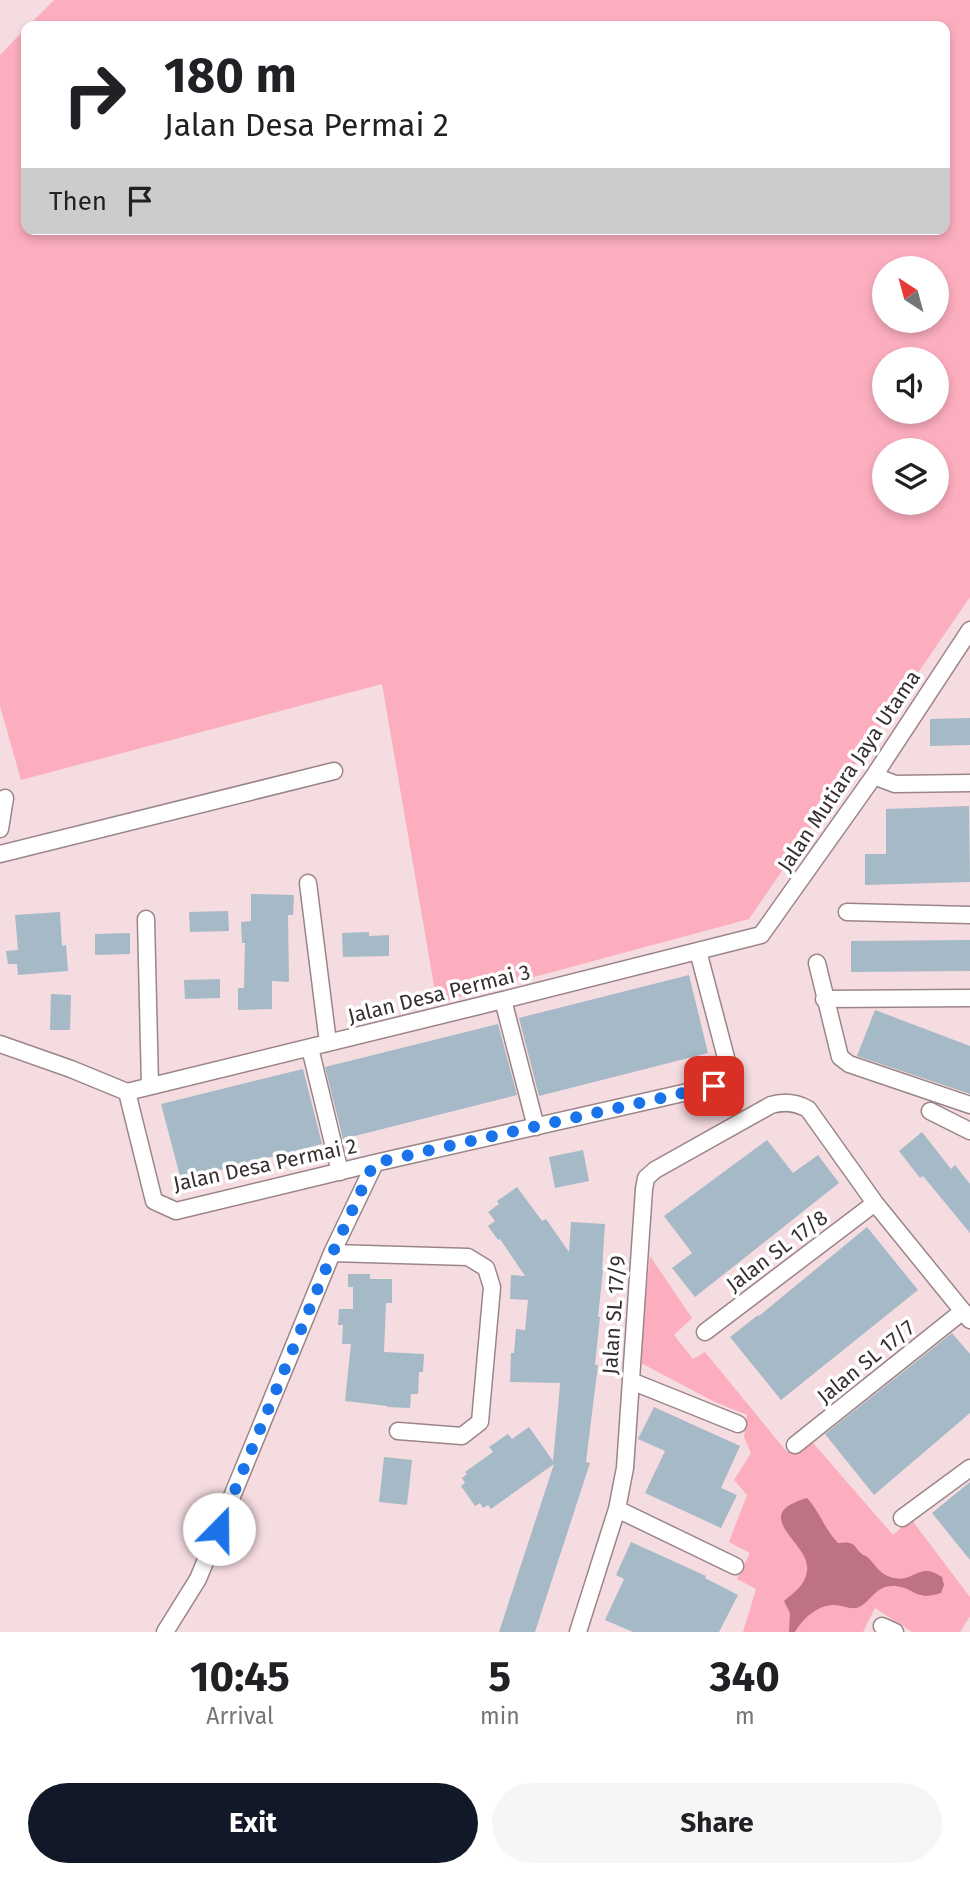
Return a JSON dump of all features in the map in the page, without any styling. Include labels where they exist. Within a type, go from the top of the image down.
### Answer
[{"type":"street","name":"Jalan Mutiara Jaya Utama","points":[[761,935],[874,776],[970,630]]},
{"type":"street","points":[[0,855],[334,771]]},
{"type":"street","points":[[874,776],[895,784],[970,783]]},
{"type":"street","points":[[0,829],[5,798]]},
{"type":"street","points":[[308,883],[328,1043]]},
{"type":"street","points":[[847,912],[970,915]]},
{"type":"street","points":[[146,919],[150,1086]]},
{"type":"street","name":"Jalan Desa Permai 3","points":[[127,1091],[761,935]]},
{"type":"street","name":"Jalan Desa Permai 2","points":[[127,1091],[154,1201],[176,1211],[714,1086],[725,1078],[729,1069],[698,951]]},
{"type":"street","points":[[817,963],[839,1057],[849,1064],[970,1105]]},
{"type":"street","points":[[824,999],[970,998]]},
{"type":"street","points":[[503,1000],[536,1126]]},
{"type":"street","points":[[0,1044],[127,1091]]},
{"type":"street","points":[[310,1048],[340,1172]]},
{"type":"street","name":"Jalan SL 17/9","points":[[578,1632],[617,1509],[625,1468],[646,1178],[654,1170],[771,1105],[790,1102],[808,1109],[875,1203]]},
{"type":"street","points":[[930,1111],[970,1131]]},
{"type":"street","points":[[165,1632],[198,1579],[332,1254],[374,1163]]},
{"type":"street","points":[[875,1203],[966,1315]]},
{"type":"street","name":"Jalan SL 17/8","points":[[705,1332],[875,1203]]},
{"type":"street","points":[[332,1254],[468,1257],[486,1268],[492,1287],[480,1422],[462,1436],[398,1431]]},
{"type":"street","name":"Jalan SL 17/7","points":[[795,1445],[966,1315]]},
{"type":"street","points":[[631,1381],[738,1424]]},
{"type":"street","points":[[902,1518],[970,1468]]},
{"type":"street","points":[[617,1509],[735,1566]]},
{"type":"shaded area","points":[[54,0],[970,0],[970,597],[749,919],[437,1003],[382,684],[21,780],[0,706],[0,55],[21,33],[21,235],[950,235],[950,21],[33,21]]},
{"type":"shaded area","points":[[650,1256],[692,1318],[674,1335],[693,1359],[705,1352],[787,1452],[807,1436],[893,1535],[911,1519],[970,1597],[970,1616],[960,1632],[912,1632],[875,1608],[863,1632],[743,1632],[756,1589],[737,1579],[750,1553],[729,1542],[747,1495],[734,1480],[751,1453],[744,1437],[747,1415],[713,1401],[639,1362]]},
{"type":"shaded area","points":[[807,1498],[838,1543],[853,1545],[890,1577],[898,1579],[921,1572],[934,1572],[942,1577],[944,1585],[941,1593],[925,1596],[900,1587],[886,1587],[856,1608],[834,1605],[823,1607],[806,1617],[795,1632],[789,1632],[790,1613],[784,1601],[801,1585],[807,1571],[801,1550],[782,1522],[782,1513],[790,1505]]},
{"type":"building","points":[[970,718],[970,745],[930,746],[930,719]]},
{"type":"building","points":[[969,806],[970,882],[865,885],[865,854],[886,854],[886,809]]},
{"type":"building","points":[[251,894],[294,895],[293,915],[288,915],[289,982],[272,981],[272,1009],[238,1010],[238,988],[244,988],[245,943],[242,943],[241,922],[251,921]]},
{"type":"building","points":[[228,911],[229,931],[190,932],[189,912]]},
{"type":"building","points":[[60,912],[62,946],[66,945],[68,971],[18,975],[17,964],[8,964],[6,951],[18,950],[15,915]]},
{"type":"building","points":[[369,932],[369,936],[389,935],[389,956],[343,957],[342,933]]},
{"type":"building","points":[[130,933],[130,954],[95,955],[95,934]]},
{"type":"building","points":[[970,940],[970,971],[851,972],[851,941]]},
{"type":"building","points":[[689,975],[708,1053],[539,1096],[519,1018]]},
{"type":"building","points":[[220,979],[220,998],[185,999],[184,980]]},
{"type":"building","points":[[51,994],[71,995],[70,1030],[50,1030]]},
{"type":"building","points":[[875,1010],[970,1046],[970,1094],[857,1056]]},
{"type":"building","points":[[498,1024],[517,1095],[343,1139],[325,1067]]},
{"type":"building","points":[[303,1069],[322,1144],[181,1180],[161,1104]]},
{"type":"building","points":[[922,1132],[951,1169],[955,1165],[970,1184],[970,1233],[899,1151]]},
{"type":"building","points":[[767,1140],[793,1173],[818,1155],[839,1183],[695,1297],[672,1268],[692,1253],[664,1216]]},
{"type":"building","points":[[583,1150],[589,1181],[555,1188],[549,1157]]},
{"type":"building","points":[[517,1187],[542,1221],[546,1219],[569,1252],[571,1222],[605,1224],[595,1365],[598,1365],[586,1462],[590,1463],[535,1632],[499,1632],[554,1464],[491,1509],[488,1505],[483,1508],[480,1503],[475,1506],[461,1486],[465,1483],[462,1478],[467,1474],[465,1472],[493,1452],[489,1447],[508,1434],[512,1439],[529,1427],[553,1461],[560,1383],[510,1382],[511,1353],[514,1353],[516,1329],[525,1330],[528,1300],[510,1299],[511,1275],[525,1276],[488,1226],[495,1221],[488,1212],[499,1204],[497,1201]]},
{"type":"building","points":[[867,1227],[918,1290],[781,1400],[730,1337]]},
{"type":"building","points":[[348,1274],[370,1274],[370,1279],[392,1279],[392,1303],[386,1303],[384,1352],[424,1354],[423,1372],[419,1372],[418,1394],[411,1394],[410,1408],[345,1401],[351,1344],[342,1344],[343,1325],[338,1325],[339,1309],[353,1309],[353,1287],[348,1287]]},
{"type":"building","points":[[952,1333],[970,1354],[970,1413],[874,1495],[825,1434]]},
{"type":"building","points":[[654,1407],[740,1446],[721,1488],[737,1495],[721,1528],[645,1493],[665,1451],[638,1439]]},
{"type":"building","points":[[384,1457],[412,1460],[407,1505],[379,1502]]},
{"type":"building","points":[[970,1482],[970,1560],[932,1513]]},
{"type":"building","points":[[631,1542],[706,1576],[705,1578],[738,1595],[719,1632],[633,1632],[605,1620],[624,1579],[616,1575]]},
{"type":"route","points":[[219,1529],[332,1254],[374,1163],[714,1086]]}]
